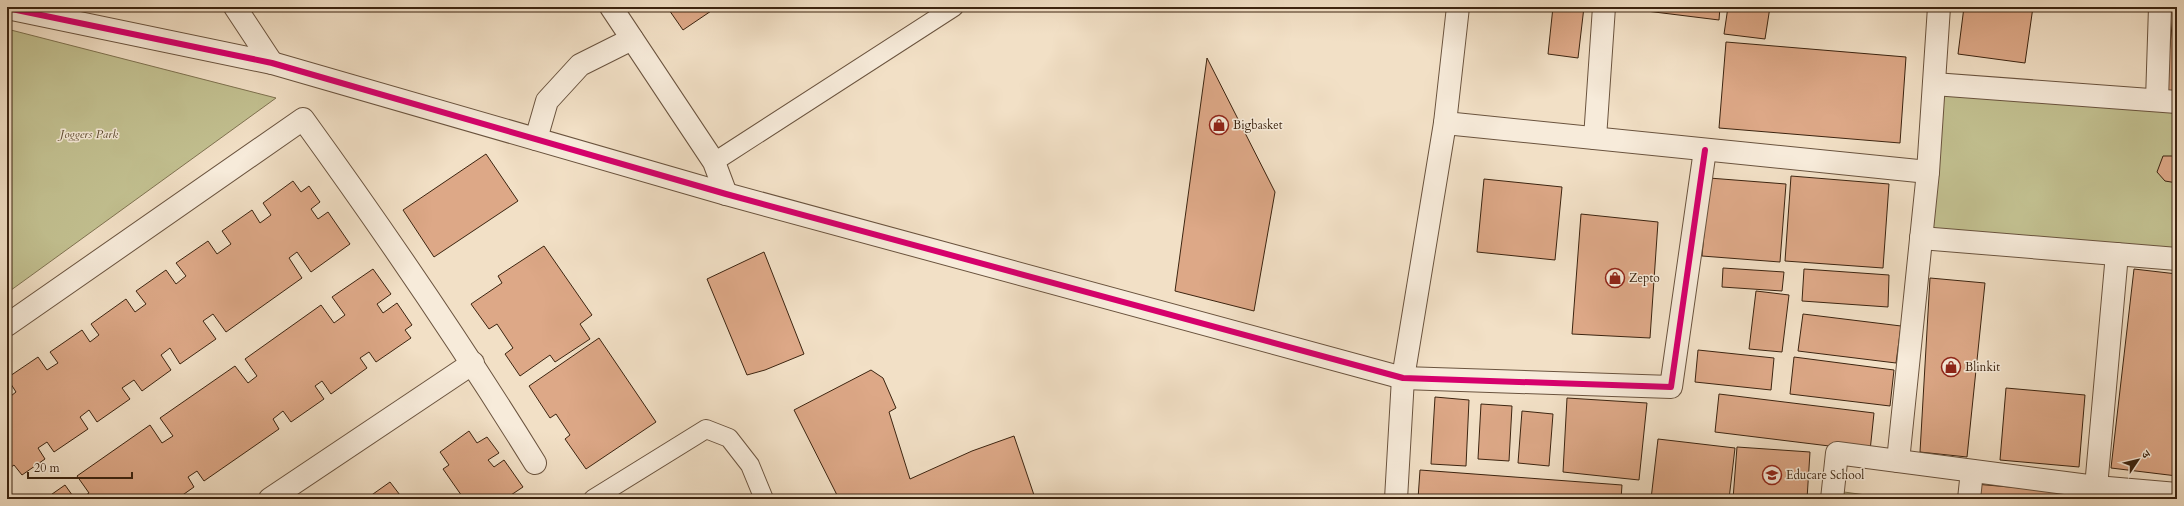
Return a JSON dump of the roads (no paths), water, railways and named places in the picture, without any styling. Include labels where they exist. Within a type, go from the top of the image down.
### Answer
[{"type":"street","points":[[235,7],[272,63]]},
{"type":"street","points":[[610,7],[714,162],[726,194]]},
{"type":"street","points":[[1396,499],[1403,378],[1445,123],[1458,7]]},
{"type":"street","points":[[1595,138],[1604,7]]},
{"type":"street","points":[[1898,461],[1928,172],[1939,7]]},
{"type":"street","points":[[1934,84],[2167,101],[2160,7]]},
{"type":"street","points":[[7,8],[272,63],[726,194],[1403,378],[1671,387],[1705,150]]},
{"type":"street","points":[[536,139],[547,101],[580,65],[632,39]]},
{"type":"street","points":[[7,324],[303,119],[391,240],[474,363],[535,462]]},
{"type":"street","points":[[1445,123],[1928,172]]},
{"type":"street","points":[[1921,238],[2177,259]]},
{"type":"street","points":[[2096,487],[2117,254]]},
{"type":"street","points":[[270,499],[474,363]]},
{"type":"street","points":[[1832,499],[1837,453],[2096,487],[2177,494]]},
{"type":"street","points":[[1969,499],[1972,471]]},
{"type":"lane","points":[[714,162],[954,7]]},
{"type":"lane","points":[[594,499],[706,429],[729,438],[750,466],[764,499]]},
{"type":"place","name":"Bigbasket","points":[[1219,125]]},
{"type":"place","name":"Zepto","points":[[1615,278]]},
{"type":"place","name":"Blinkit","points":[[1951,367]]},
{"type":"place","name":"Educare School","points":[[1772,475]]},
{"type":"park label","name":"Joggers Park","points":[[89,134]]}]
